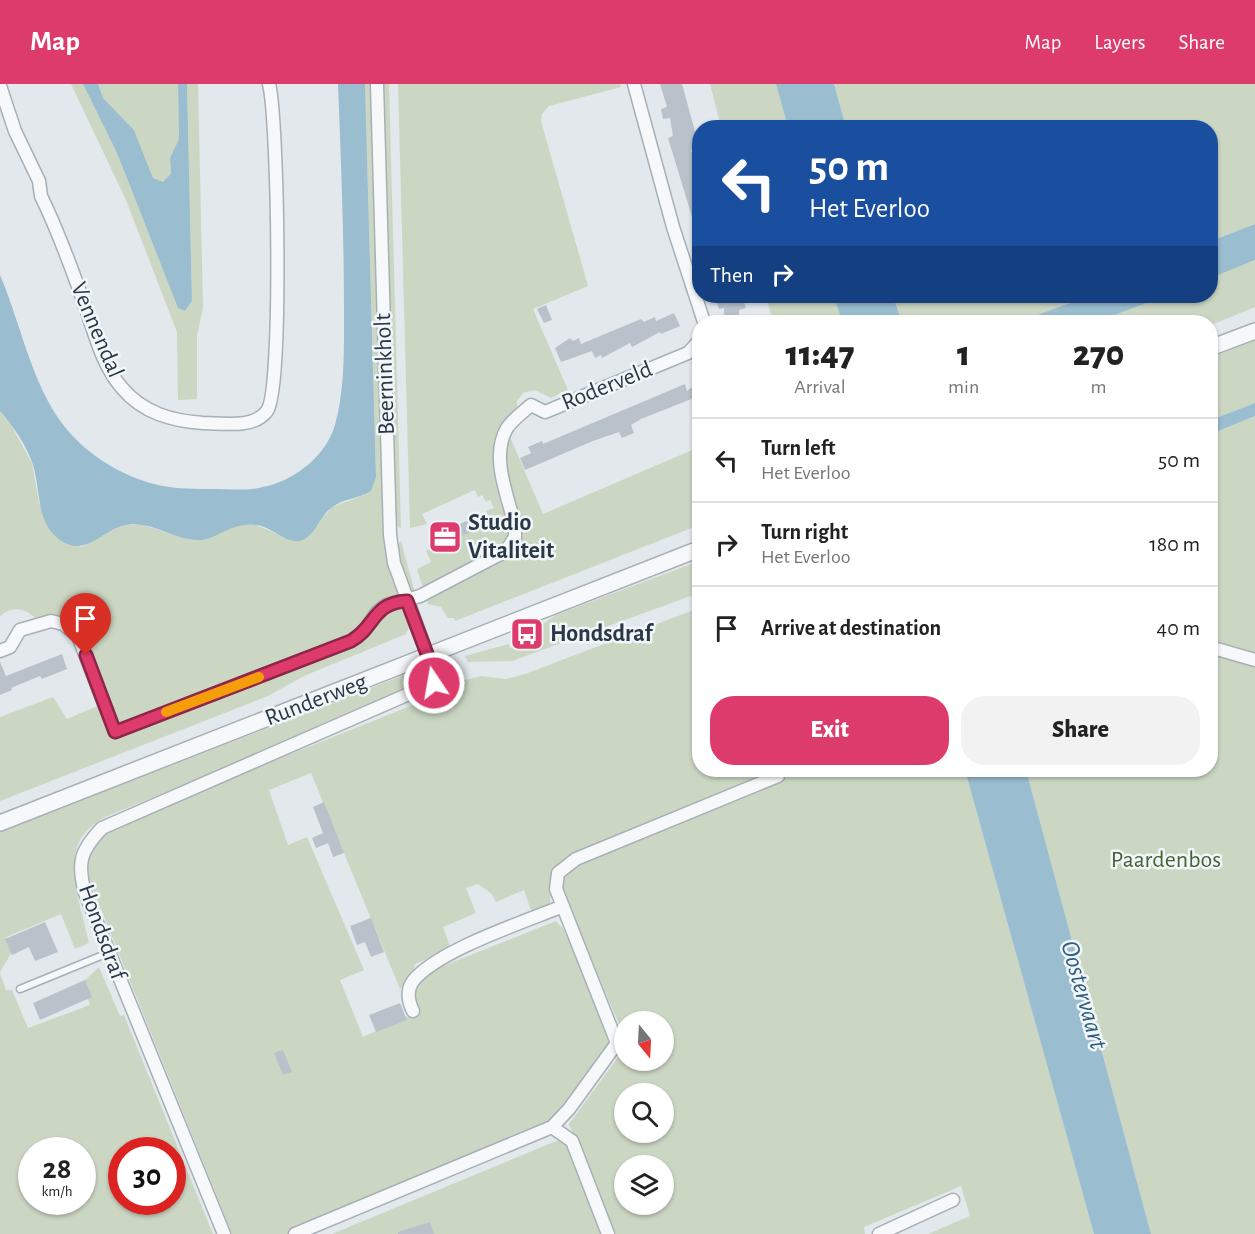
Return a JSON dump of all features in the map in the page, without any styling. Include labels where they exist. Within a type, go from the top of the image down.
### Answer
[{"type":"street","name":"Vennendal","points":[[0,86],[15,131],[39,181],[41,196],[107,368],[129,396],[158,414],[187,422],[222,423],[253,421],[261,418],[270,405],[276,334],[277,242],[269,84]]},
{"type":"street","name":"Beerninkholt","points":[[377,84],[390,535],[394,563],[429,657]]},
{"type":"street","points":[[634,84],[673,227],[692,285]]},
{"type":"street","points":[[1218,345],[1255,331]]},
{"type":"street","name":"Roderveld","points":[[407,601],[483,566],[506,551],[515,537],[515,526],[500,459],[501,440],[509,426],[531,405],[545,412],[688,353],[692,349]]},
{"type":"street","name":"Runderweg","points":[[0,824],[692,552]]},
{"type":"street","points":[[0,651],[10,647],[20,630],[51,621],[63,624],[78,636],[115,732],[351,641],[358,636],[376,612],[386,605],[407,601]]},
{"type":"street","points":[[1218,649],[1255,660]]},
{"type":"street","name":"Hondsdraf","points":[[224,1234],[108,953],[80,873],[81,855],[90,840],[102,828],[414,694],[434,683],[435,675],[429,657]]},
{"type":"street","points":[[295,1234],[552,1127],[569,1109],[617,1043],[556,890],[558,873],[576,859],[776,777]]},
{"type":"street","points":[[413,1011],[408,996],[409,988],[426,969],[445,956],[563,906]]},
{"type":"street","points":[[552,1127],[572,1141],[608,1234]]},
{"type":"street","points":[[879,1234],[953,1200]]},
{"type":"lane","points":[[20,989],[108,953]]},
{"type":"green space","points":[[71,84],[83,84],[117,153],[178,308],[185,311],[192,301],[187,84],[198,84],[203,308],[197,336],[197,399],[178,400],[177,332],[126,200]]},
{"type":"green space","points":[[98,84],[178,84],[179,139],[170,158],[171,174],[166,181],[159,182],[153,178],[134,130],[103,98]]},
{"type":"green space","points":[[365,84],[372,84],[386,554],[410,625],[406,634],[304,676],[268,696],[0,801],[0,717],[53,697],[67,719],[109,701],[68,622],[57,615],[36,619],[28,612],[18,609],[4,613],[0,617],[0,411],[11,425],[32,463],[39,503],[81,547],[121,526],[140,524],[190,540],[206,539],[236,525],[254,524],[284,537],[307,537],[332,507],[364,495],[376,477]]},
{"type":"green space","points":[[384,84],[389,84],[401,529],[396,524]]},
{"type":"green space","points":[[398,84],[620,84],[621,87],[549,106],[542,114],[541,121],[588,286],[533,309],[568,390],[551,398],[535,390],[523,393],[517,401],[517,412],[502,429],[503,459],[505,441],[522,418],[510,437],[543,514],[692,450],[692,528],[455,621],[454,618],[448,618],[441,607],[428,604],[417,569],[431,562],[426,551],[491,522],[486,511],[494,508],[490,500],[486,502],[482,495],[478,497],[475,490],[422,514],[427,524],[410,528]]},
{"type":"green space","points":[[710,84],[776,84],[786,120],[719,120]]},
{"type":"green space","points":[[834,84],[1255,84],[1255,224],[1218,238],[1218,120],[844,120]]},
{"type":"green space","points":[[1255,260],[1255,307],[1218,322],[1218,315],[1115,315],[1146,303],[1218,303],[1218,275]]},
{"type":"green space","points":[[768,303],[836,303],[840,315],[771,315]]},
{"type":"green space","points":[[895,303],[1070,303],[1037,315],[900,315]]},
{"type":"green space","points":[[1255,340],[1255,403],[1218,417],[1218,355]]},
{"type":"green space","name":"Paardenbos","points":[[1255,416],[1255,1234],[1151,1234],[1028,777],[1218,777],[1218,431]]},
{"type":"green space","points":[[401,541],[415,593],[411,594],[396,546]]},
{"type":"green space","points":[[692,564],[692,596],[512,661],[468,662],[465,656],[509,644],[510,648],[534,639],[532,632],[556,615]]},
{"type":"green space","points":[[692,611],[692,777],[967,777],[1094,1234],[928,1234],[970,1216],[961,1186],[864,1227],[865,1234],[616,1234],[569,1124],[614,1063],[614,1071],[674,1071],[674,1011],[614,1012],[562,890],[562,881],[551,888],[550,906],[533,916],[524,890],[496,902],[492,894],[478,884],[466,888],[476,913],[443,927],[451,949],[415,964],[412,979],[400,989],[311,773],[269,790],[288,845],[307,837],[364,970],[340,980],[363,1037],[407,1017],[410,1013],[403,997],[417,989],[428,972],[556,921],[564,930],[592,988],[604,1021],[608,1047],[555,1119],[296,1234],[232,1234],[86,872],[93,847],[97,839],[111,828],[143,813],[448,691],[453,683],[481,676],[506,679],[525,674]]},
{"type":"green space","points":[[430,665],[428,684],[421,688],[118,812],[93,825],[82,836],[75,864],[78,897],[89,943],[75,949],[61,914],[6,937],[12,952],[0,972],[0,832]]},
{"type":"green space","points":[[99,967],[120,1016],[124,1015],[174,1137],[108,1137],[108,1215],[186,1215],[186,1168],[213,1234],[0,1234],[0,973],[6,990],[12,990],[28,1028],[90,1005],[82,983]]},
{"type":"green space","points":[[559,1140],[564,1142],[570,1153],[603,1234],[332,1234]]},
{"type":"water","points":[[83,84],[98,84],[103,98],[134,130],[153,178],[163,182],[171,174],[170,158],[179,139],[178,84],[187,84],[192,301],[185,311],[178,308],[117,153]]},
{"type":"water","points":[[338,84],[365,84],[376,477],[371,491],[335,505],[309,536],[299,541],[289,540],[257,525],[239,526],[211,538],[197,540],[132,524],[114,529],[84,545],[69,545],[60,540],[52,533],[43,516],[33,465],[27,451],[15,430],[0,411],[0,275],[43,391],[64,426],[99,458],[119,471],[141,480],[177,488],[251,489],[275,484],[297,473],[316,457],[331,436],[341,397],[344,354],[344,283]]},
{"type":"water","points":[[776,84],[834,84],[844,120],[786,120]]},
{"type":"water","points":[[1255,224],[1255,260],[1218,275],[1218,238]]},
{"type":"water","points":[[836,303],[895,303],[900,315],[840,315]]},
{"type":"water","points":[[1070,303],[1146,303],[1115,315],[1037,315]]},
{"type":"water","points":[[1255,403],[1255,416],[1218,431],[1218,417]]},
{"type":"water","name":"Oostervaart","points":[[967,777],[1028,777],[1151,1234],[1094,1234]]},
{"type":"building","points":[[660,84],[682,84],[692,120],[692,217],[668,138],[673,136],[670,118],[663,119],[661,109],[667,107]]},
{"type":"building","points":[[717,303],[744,303],[746,308],[739,310],[739,315],[724,315],[724,308],[719,309]]},
{"type":"building","points":[[546,305],[552,320],[544,323],[537,309]]},
{"type":"building","points":[[674,313],[680,326],[661,334],[660,332],[632,347],[630,343],[602,358],[601,355],[595,358],[592,351],[561,362],[555,348],[570,338],[573,341],[579,338],[581,344],[641,319],[644,322],[655,317],[656,321]]},
{"type":"building","points":[[685,384],[687,391],[692,387],[692,399],[641,419],[631,425],[634,433],[622,438],[619,432],[525,470],[520,458],[531,453],[528,447],[542,441],[543,444]]},
{"type":"building","points":[[473,518],[478,529],[436,547],[432,537]]},
{"type":"building","points":[[62,654],[67,669],[42,679],[40,676],[0,695],[0,662],[6,676]]},
{"type":"building","points":[[324,802],[344,853],[333,857],[328,843],[316,848],[312,838],[323,833],[313,807]]},
{"type":"building","points":[[371,918],[384,952],[371,957],[365,942],[357,945],[350,926]]},
{"type":"building","points":[[45,922],[58,952],[35,961],[29,947],[12,955],[5,939]]},
{"type":"building","points":[[85,980],[92,997],[40,1020],[33,1003]]},
{"type":"building","points":[[400,1003],[407,1020],[376,1032],[369,1015]]},
{"type":"building","points":[[283,1050],[292,1072],[283,1075],[274,1053]]},
{"type":"building","points":[[430,1222],[434,1234],[398,1234],[398,1232]]},
{"type":"slow traffic","points":[[166,712],[259,677]]},
{"type":"place","name":"Studio Vitaliteit","points":[[445,537]]},
{"type":"place","name":"Hondsdraf","points":[[527,634]]},
{"type":"route","points":[[86,655],[115,732],[351,641],[365,630],[376,612],[396,601],[407,601],[435,675],[434,683]]}]
